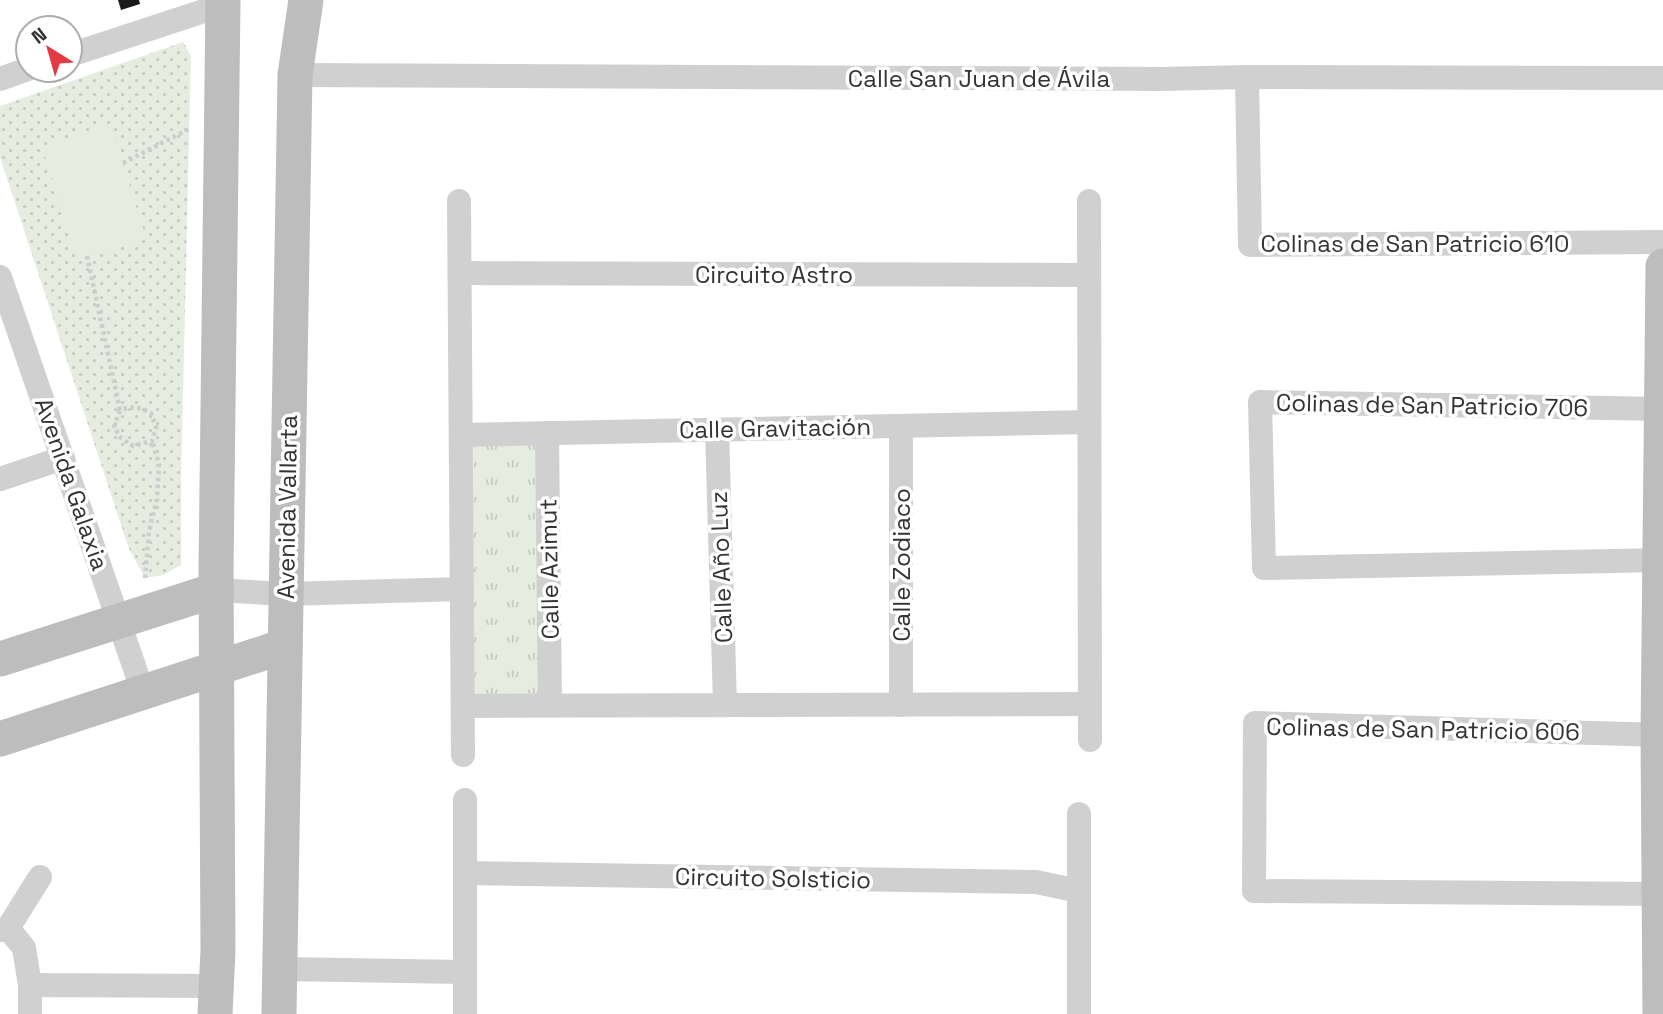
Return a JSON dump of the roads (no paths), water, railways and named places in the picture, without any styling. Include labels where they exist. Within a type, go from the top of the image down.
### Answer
[{"type":"street","name":"Avenida Vallarta","points":[[279,1014],[295,75],[306,0]]},
{"type":"street","points":[[30,985],[216,1000],[216,590],[222,2],[84,50]]},
{"type":"street","name":"Calle San Juan de Ávila","points":[[295,75],[1160,79],[1663,78]]},
{"type":"street","name":"Colinas de San Patricio 610","points":[[1247,77],[1250,245],[1663,242]]},
{"type":"street","points":[[459,201],[463,755]]},
{"type":"street","points":[[1089,201],[1090,740]]},
{"type":"street","points":[[1660,1014],[1663,266]]},
{"type":"street","name":"Circuito Astro","points":[[460,273],[1089,275]]},
{"type":"street","name":"Avenida Galaxia","points":[[0,277],[143,692]]},
{"type":"street","name":"Colinas de San Patricio 706","points":[[1662,409],[1261,402],[1264,568],[1662,560]]},
{"type":"street","name":"Calle Gravitación","points":[[461,435],[1089,422]]},
{"type":"street","name":"Calle Zodiaco","points":[[901,426],[901,705]]},
{"type":"street","name":"Calle Año Luz","points":[[717,430],[725,705]]},
{"type":"street","name":"Calle Azimut","points":[[547,433],[550,705]]},
{"type":"street","points":[[0,479],[63,458]]},
{"type":"street","points":[[0,659],[216,590],[285,593],[462,589]]},
{"type":"street","points":[[0,739],[285,646]]},
{"type":"street","points":[[463,705],[1090,704]]},
{"type":"street","name":"Colinas de San Patricio 606","points":[[1660,735],[1255,723],[1254,891],[1662,894]]},
{"type":"street","points":[[465,800],[465,1014]]},
{"type":"street","points":[[1079,814],[1079,1014]]},
{"type":"street","name":"Circuito Solsticio","points":[[465,873],[1036,883],[1079,891]]},
{"type":"street","points":[[30,1014],[30,985],[24,948],[4,929],[40,877]]},
{"type":"street","points":[[281,969],[464,972]]}]
